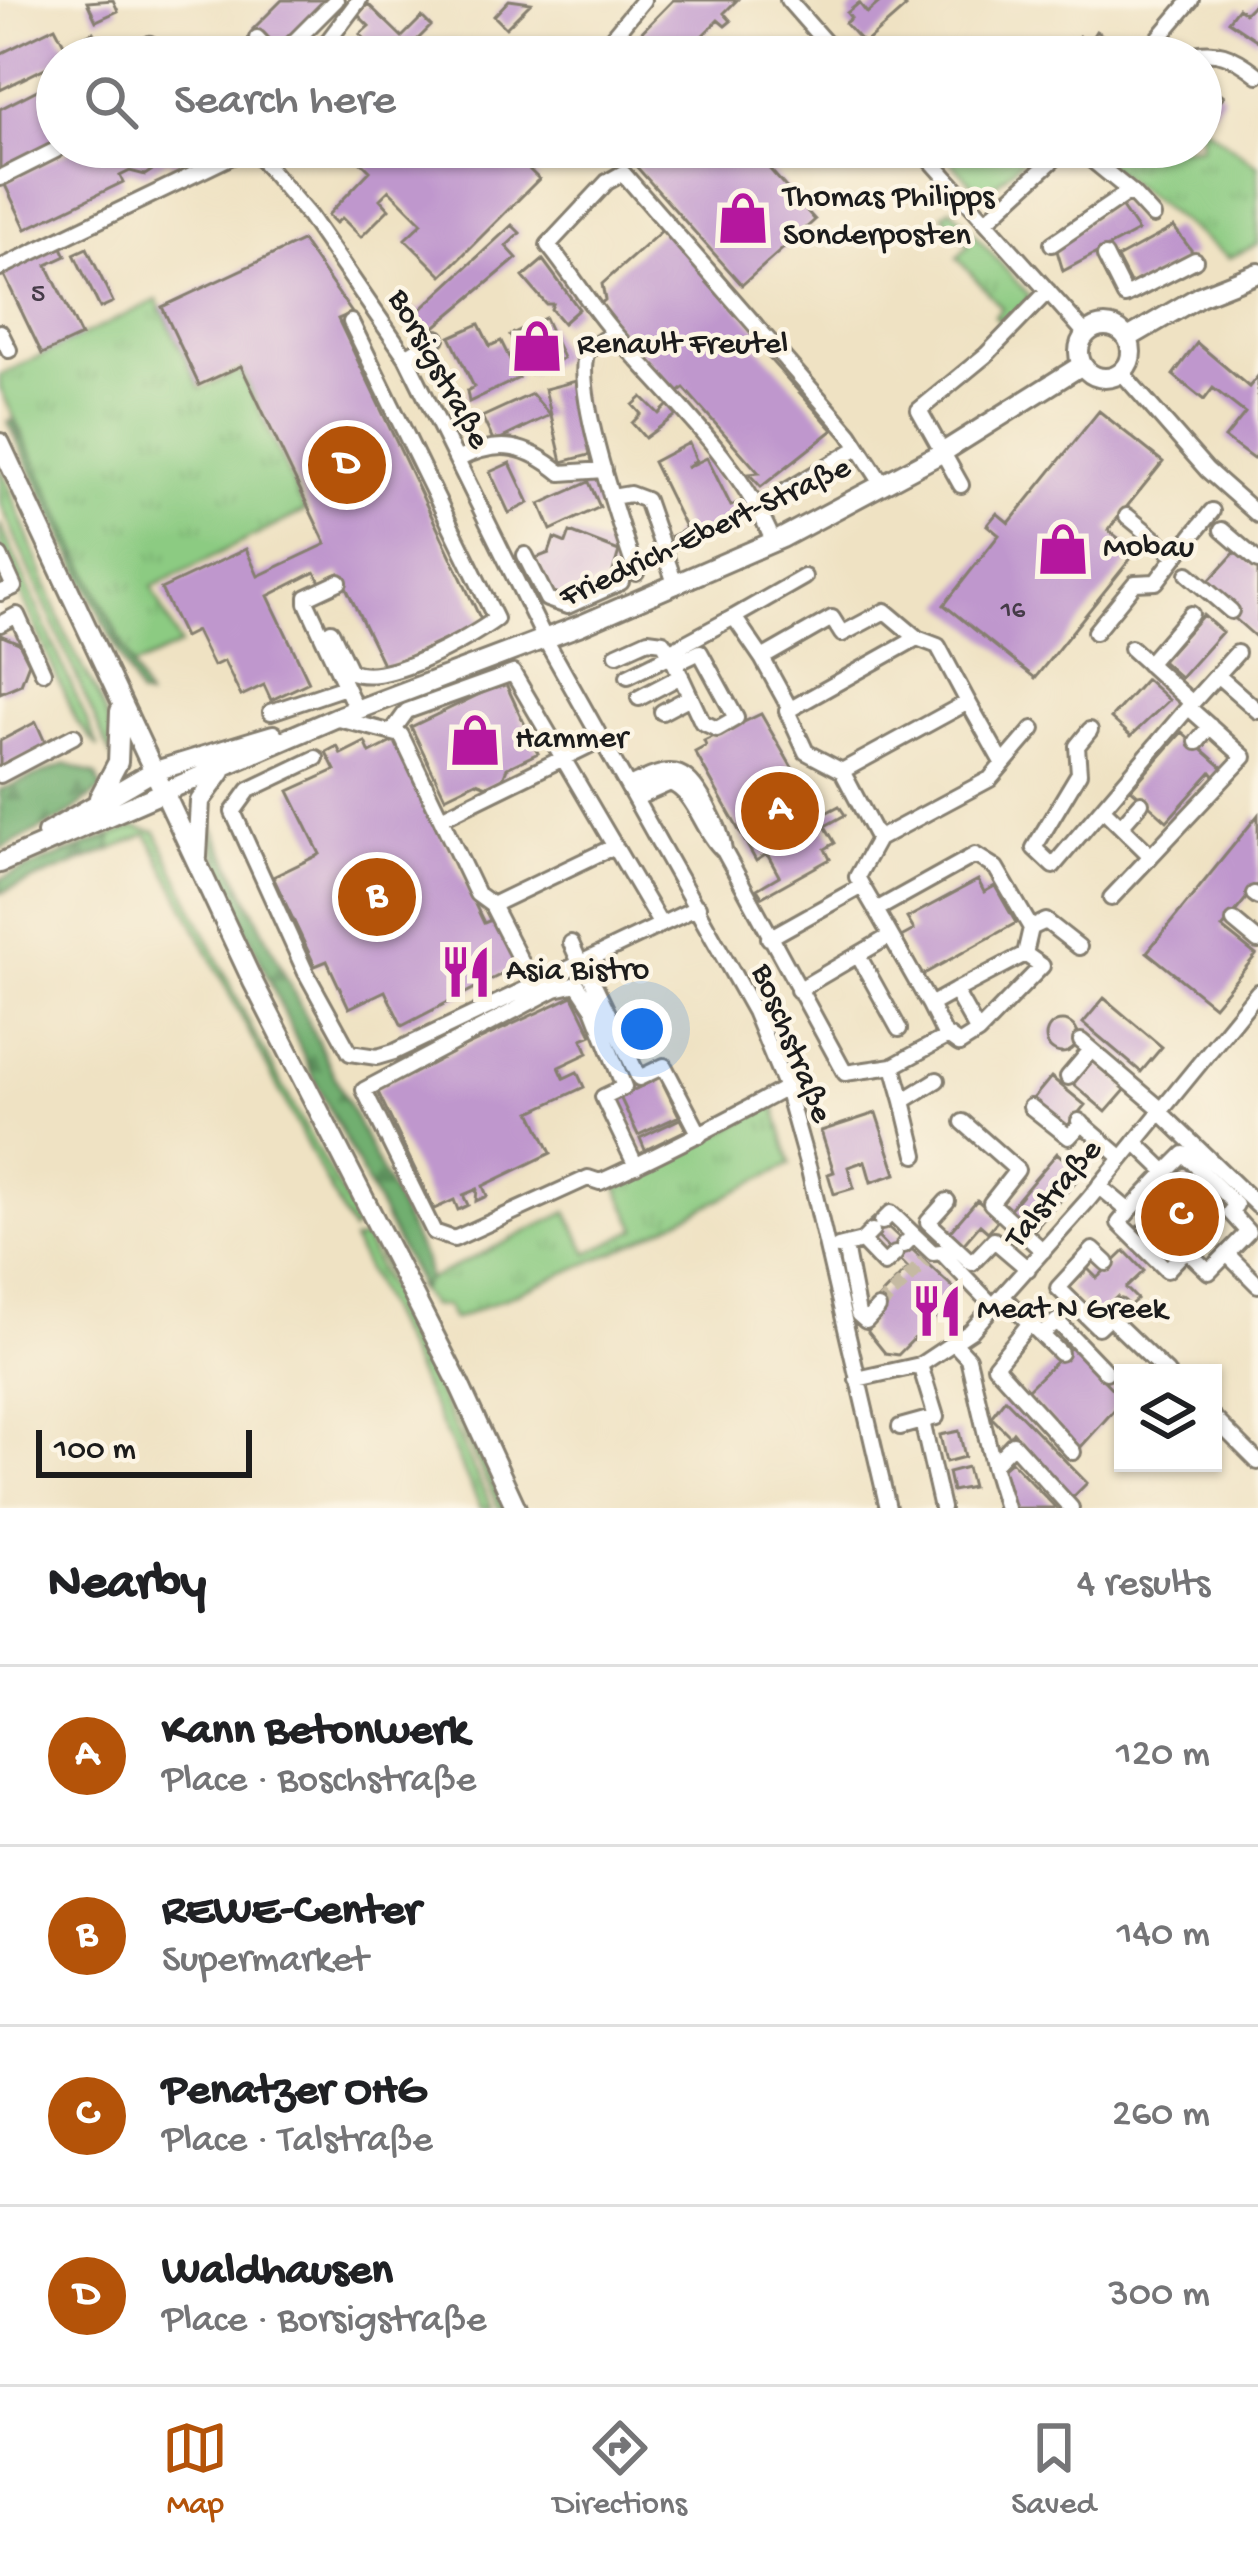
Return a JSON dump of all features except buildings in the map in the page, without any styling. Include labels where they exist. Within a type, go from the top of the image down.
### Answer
[{"type":"main road","points":[[1128,338],[1200,296],[1258,273]]},
{"type":"main road","points":[[1108,326],[1128,338],[1131,358],[1121,373],[1102,378],[1082,365],[1079,349],[1086,334],[1108,326]]},
{"type":"main road","name":"Friedrich-Ebert-Straße","points":[[0,860],[356,709],[676,586],[884,485],[1082,365]]},
{"type":"main road","points":[[0,443],[162,794],[516,1508]]},
{"type":"main road","points":[[97,800],[118,762],[121,706]]},
{"type":"main road","name":"Friedrich-Ebert-Straße","points":[[0,860],[152,772],[335,718]]},
{"type":"main road","points":[[197,862],[200,802],[227,766]]},
{"type":"street","points":[[299,36],[336,0]]},
{"type":"street","points":[[332,36],[359,0]]},
{"type":"street","points":[[613,36],[643,0]]},
{"type":"street","points":[[788,0],[820,36]]},
{"type":"street","points":[[1158,36],[1182,3]]},
{"type":"street","points":[[1222,53],[1258,75]]},
{"type":"street","points":[[0,178],[36,159]]},
{"type":"street","points":[[0,268],[207,168]]},
{"type":"street","name":"Borsigstraße","points":[[268,168],[309,216],[406,357],[545,639]]},
{"type":"street","points":[[938,168],[1086,334]]},
{"type":"street","points":[[986,221],[1048,168]]},
{"type":"street","points":[[1100,168],[1153,216]]},
{"type":"street","points":[[773,541],[758,508],[705,436],[614,333],[548,244],[607,182],[623,173],[772,340],[850,434],[884,485]]},
{"type":"street","points":[[1052,244],[1130,191]]},
{"type":"street","points":[[1105,256],[1125,296],[1195,260]]},
{"type":"street","points":[[962,485],[919,410],[986,355],[1048,291]]},
{"type":"street","points":[[325,633],[350,671],[365,677],[390,673],[496,619],[351,322]]},
{"type":"street","points":[[0,332],[9,350]]},
{"type":"street","points":[[614,333],[587,351],[584,360],[604,470],[636,573]]},
{"type":"street","points":[[406,357],[436,338]]},
{"type":"street","points":[[1121,373],[1207,470],[1258,515]]},
{"type":"street","points":[[458,460],[517,446],[531,449],[561,472],[604,470]]},
{"type":"street","points":[[758,508],[856,448]]},
{"type":"street","points":[[612,497],[646,500],[676,586]]},
{"type":"street","points":[[1095,632],[1135,583],[1156,582],[1212,511]]},
{"type":"street","points":[[1127,516],[1176,556]]},
{"type":"street","points":[[1222,530],[1258,561]]},
{"type":"street","points":[[525,555],[547,599],[567,606],[621,582]]},
{"type":"street","points":[[0,556],[14,587],[0,593]]},
{"type":"street","points":[[1188,574],[1231,610]]},
{"type":"street","points":[[639,698],[674,662],[734,617],[804,578]]},
{"type":"street","points":[[339,581],[307,597],[356,709]]},
{"type":"street","points":[[762,658],[832,618],[842,634],[885,611],[916,638],[938,646],[1003,764]]},
{"type":"street","points":[[1148,664],[1191,614]]},
{"type":"street","points":[[0,624],[17,615],[44,672]]},
{"type":"street","points":[[734,617],[790,709],[806,752],[842,771],[878,839]]},
{"type":"street","points":[[325,633],[346,623]]},
{"type":"street","points":[[790,709],[916,638]]},
{"type":"street","name":"Boschstraße","points":[[545,639],[698,907],[754,1012],[786,1088],[888,1508]]},
{"type":"street","points":[[616,654],[648,640],[663,642],[674,662],[702,722],[717,729],[736,718],[700,652],[674,662],[628,676]]},
{"type":"street","points":[[1131,648],[1258,767]]},
{"type":"street","points":[[1090,730],[1077,746],[1079,773],[1034,848],[1053,866],[1237,653]]},
{"type":"street","points":[[394,729],[407,711],[513,673],[661,925]]},
{"type":"street","points":[[1217,675],[1258,711]]},
{"type":"street","points":[[271,712],[345,687]]},
{"type":"street","points":[[662,712],[690,697]]},
{"type":"street","points":[[842,771],[968,702]]},
{"type":"street","points":[[335,718],[365,729],[394,729],[406,741],[477,894],[492,905],[533,986]]},
{"type":"street","points":[[1197,742],[1210,726]]},
{"type":"street","points":[[1025,953],[1042,966],[977,1032],[958,1044],[946,1037],[857,877],[878,839],[990,779],[1033,729]]},
{"type":"street","points":[[0,775],[74,736]]},
{"type":"street","points":[[441,818],[600,740]]},
{"type":"street","points":[[1111,898],[1244,757]]},
{"type":"street","points":[[316,758],[249,790],[233,812],[238,832],[341,1044],[363,1057],[394,1052],[698,907]]},
{"type":"street","points":[[632,792],[679,785],[711,840],[724,851],[845,1072],[893,1066],[946,1037]]},
{"type":"street","points":[[1121,826],[1141,803]]},
{"type":"street","points":[[1105,811],[1151,856]]},
{"type":"street","points":[[492,905],[614,846]]},
{"type":"street","points":[[876,910],[975,854],[996,868],[1031,928],[1025,953],[930,1005]]},
{"type":"street","points":[[769,938],[862,886]]},
{"type":"street","points":[[1031,928],[1046,921],[1079,947]]},
{"type":"street","points":[[1234,921],[1258,941]]},
{"type":"street","points":[[798,990],[890,936]]},
{"type":"street","points":[[571,943],[639,1078],[664,1066],[700,1135]]},
{"type":"street","points":[[858,955],[899,1030]]},
{"type":"street","points":[[636,1166],[603,1097],[624,1088],[593,1019],[593,1008],[577,984],[555,989],[364,1090],[440,1237],[462,1239],[588,1178],[600,1182],[636,1166],[786,1088]]},
{"type":"street","points":[[955,991],[977,1032]]},
{"type":"street","name":"Talstraße","points":[[857,1379],[888,1376],[956,1345],[1100,1186],[1258,992]]},
{"type":"street","points":[[1068,1076],[1086,1045],[1258,1206]]},
{"type":"street","points":[[893,1066],[916,1155]]},
{"type":"street","points":[[903,1101],[937,1080]]},
{"type":"street","points":[[1031,1107],[1069,1137],[1080,1122],[1122,1159]]},
{"type":"street","points":[[963,1122],[1017,1170],[991,1203],[1073,1273]]},
{"type":"street","points":[[1136,1142],[1166,1172]]},
{"type":"street","points":[[1184,1154],[1236,1205],[1230,1212],[1248,1232],[1209,1272],[1186,1250],[1167,1270],[1119,1223],[1137,1210],[1166,1172],[1184,1154]]},
{"type":"street","points":[[1100,1186],[1137,1210]]},
{"type":"street","points":[[946,1201],[928,1222],[972,1264],[994,1240],[1028,1269]]},
{"type":"street","points":[[827,1249],[845,1246],[872,1231],[891,1213],[904,1244],[929,1257],[941,1252],[998,1302],[1030,1322],[1060,1353]]},
{"type":"street","points":[[872,1231],[884,1264],[904,1244]]},
{"type":"street","points":[[845,1246],[858,1314],[866,1321],[878,1308]]},
{"type":"street","points":[[1107,1263],[1093,1250],[1058,1288],[1098,1327],[1114,1312],[1159,1364]]},
{"type":"street","points":[[1227,1253],[1258,1285]]},
{"type":"street","points":[[1042,1334],[1057,1321],[1106,1372]]},
{"type":"street","points":[[1030,1322],[995,1366],[1073,1452]]},
{"type":"street","points":[[956,1345],[968,1358],[1006,1508]]},
{"type":"street","points":[[900,1426],[936,1418],[920,1365]]},
{"type":"street","points":[[922,1421],[942,1508]]},
{"type":"street","points":[[1222,1426],[1258,1462]]},
{"type":"street","points":[[993,1466],[1013,1444],[1071,1508]]},
{"type":"green space","points":[[1222,139],[1258,166],[1258,244],[1229,258],[1111,168],[1222,168]]},
{"type":"green space","points":[[957,168],[1013,168],[983,196]]},
{"type":"green space","points":[[951,208],[1030,297],[1005,327],[995,316],[1002,308],[957,258],[969,245],[943,215]]},
{"type":"green space","points":[[157,300],[200,389],[241,370],[305,511],[152,587],[180,645],[133,667],[0,388],[0,375]]},
{"type":"green space","points":[[14,420],[147,698],[139,696],[8,422]]},
{"type":"green space","points":[[0,465],[62,625],[102,706],[111,756],[0,502]]},
{"type":"green space","points":[[0,523],[99,748],[76,721],[0,544]]},
{"type":"green space","points":[[66,764],[96,775],[102,789],[63,818],[0,849],[0,790]]},
{"type":"green space","points":[[208,817],[425,1261],[428,1277],[421,1289],[314,1078],[221,875]]},
{"type":"green space","points":[[136,827],[156,832],[254,1033],[358,1224],[352,1232],[147,834],[111,850],[110,836]]},
{"type":"green space","points":[[110,836],[111,850],[0,893],[0,879]]},
{"type":"green space","points":[[774,1105],[791,1164],[617,1251],[453,1320],[446,1306],[431,1306],[416,1286],[567,1212],[588,1253],[637,1229],[617,1187]]},
{"type":"green space","points":[[364,1238],[492,1508],[481,1508],[353,1241]]},
{"type":"green space","points":[[373,1244],[402,1289],[505,1508],[499,1508]]},
{"type":"tunnel","points":[[878,1308],[925,1261]]},
{"type":"place","name":"Thomas Philipps Sonderposten","points":[[743,218]]},
{"type":"place","name":"Renault Freutel","points":[[537,346]]},
{"type":"place","name":"Waldhausen","points":[[347,465]]},
{"type":"place","name":"Mobau","points":[[1063,549]]},
{"type":"place","name":"Hammer","points":[[475,740]]},
{"type":"place","name":"Kann Betonwerk","points":[[780,811]]},
{"type":"place","name":"REWE-Center","points":[[377,897]]},
{"type":"place","name":"Asia Bistro","points":[[466,972]]},
{"type":"place","name":"Penatzer OHG","points":[[1180,1217]]},
{"type":"place","name":"Meat N Greek","points":[[937,1311]]}]
